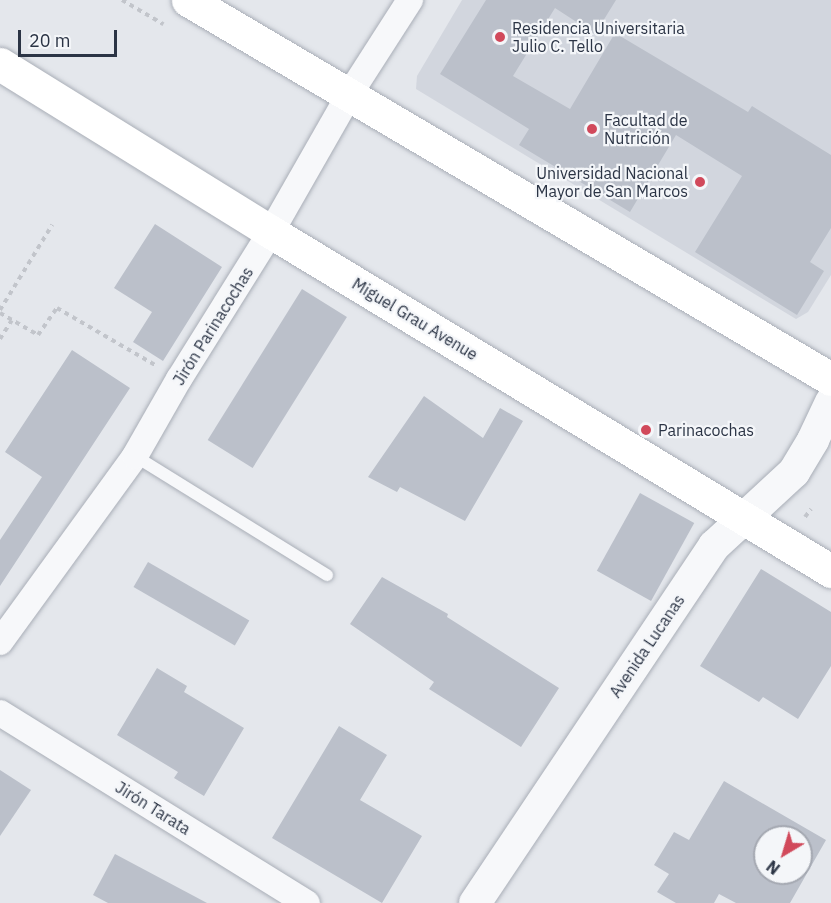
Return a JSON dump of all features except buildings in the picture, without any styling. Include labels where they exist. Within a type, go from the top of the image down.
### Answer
[{"type":"main road","points":[[188,0],[831,379]]},
{"type":"main road","name":"Miguel Grau Avenue","points":[[0,64],[271,232],[831,571]]},
{"type":"street","name":"Jirón Parinacochas","points":[[0,642],[135,456],[179,379],[271,232],[350,95],[410,0]]},
{"type":"street","name":"Avenida Lucanas","points":[[475,903],[714,546],[794,472],[813,440],[831,402]]},
{"type":"street","name":"Jirón Tarata","points":[[0,712],[307,903]]},
{"type":"lane","points":[[135,456],[327,575]]},
{"type":"path","points":[[51,225],[0,312],[38,335],[57,308],[179,379]]},
{"type":"path","points":[[0,339],[12,320]]},
{"type":"shaded area","name":"Universidad Nacional Mayor de San Marcos","points":[[462,0],[831,0],[831,275],[808,312],[796,319],[416,89],[417,76]]},
{"type":"place","name":"Residencia Universitaria Julio C. Tello","points":[[500,37]]},
{"type":"place","name":"Facultad de Nutrición","points":[[592,129]]},
{"type":"place","name":"Universidad Nacional Mayor de San Marcos","points":[[700,182]]},
{"type":"place","name":"Parinacochas","points":[[646,430]]}]
